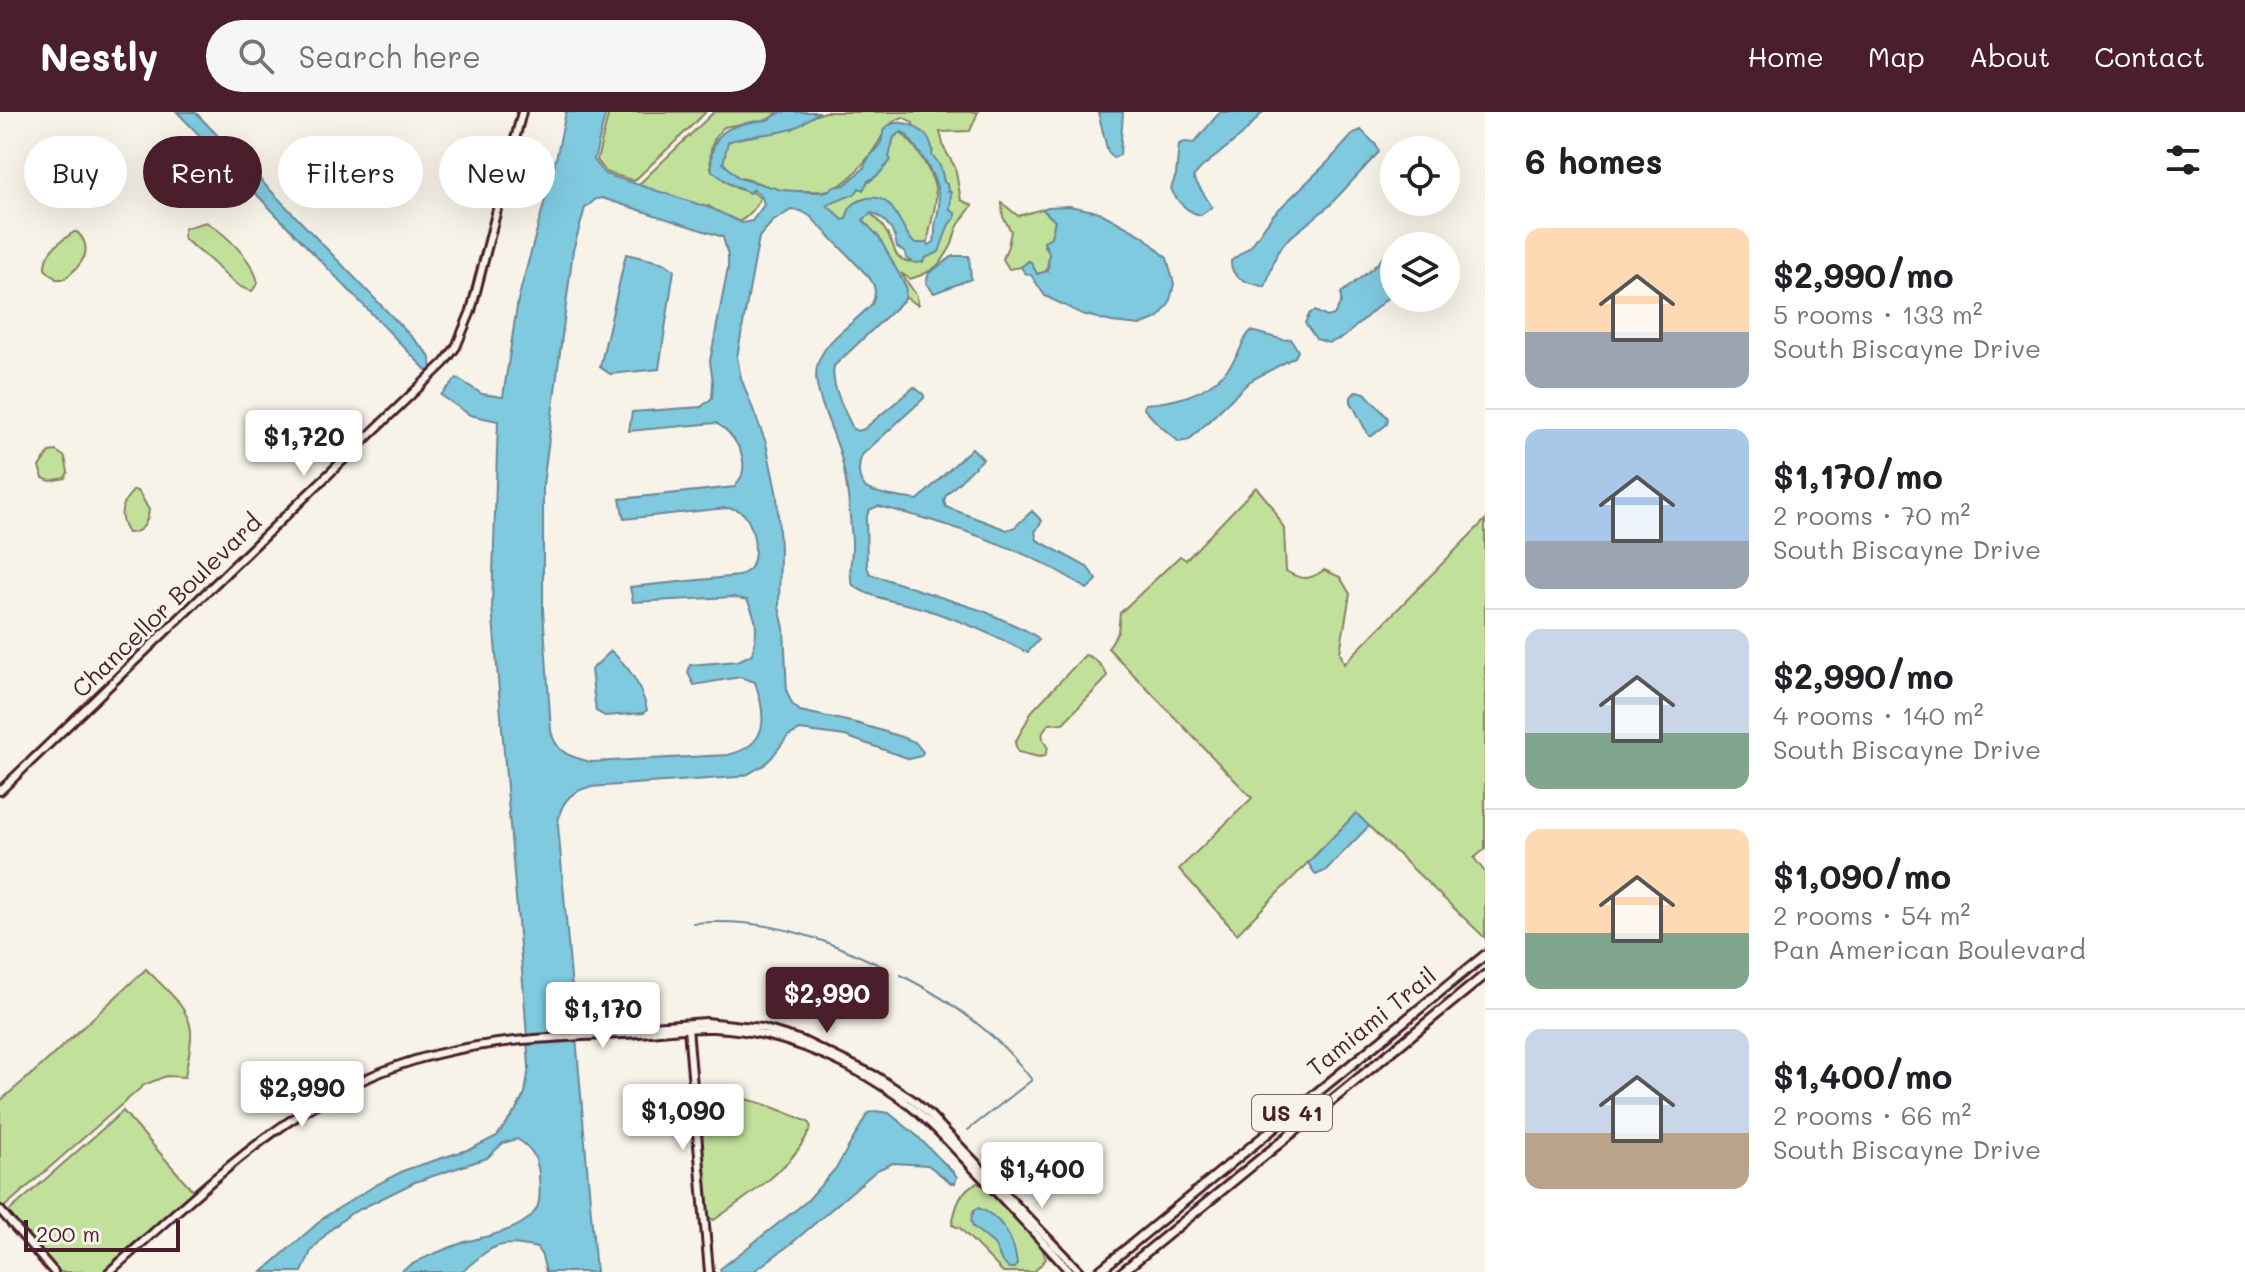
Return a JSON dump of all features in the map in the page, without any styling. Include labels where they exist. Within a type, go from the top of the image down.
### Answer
[{"type":"main road","name":"Tamiami Trail","points":[[1098,1272],[1485,955]]},
{"type":"main road","name":"Tamiami Trail","points":[[1122,1272],[1485,975]]},
{"type":"street","name":"Chancellor Boulevard","points":[[0,791],[444,363],[456,347],[471,311],[522,112]]},
{"type":"street","points":[[581,1035],[611,1029],[714,1022],[762,1028],[812,1044],[876,1076],[922,1108],[1080,1272]]},
{"type":"street","points":[[688,1028],[709,1272]]},
{"type":"street","points":[[109,1272],[254,1145],[315,1103],[364,1078],[461,1048],[524,1039],[688,1028],[729,1029],[774,1037],[845,1066],[887,1089],[926,1118],[1070,1272]]},
{"type":"street","points":[[0,1210],[54,1272]]},
{"type":"green space","points":[[609,112],[706,112],[634,181],[606,172],[597,160]]},
{"type":"green space","points":[[714,112],[780,112],[766,120],[724,127],[714,141],[711,168],[734,187],[751,190],[760,198],[749,214],[734,224],[709,206],[693,202],[684,204],[634,189]]},
{"type":"green space","points":[[825,112],[978,112],[970,131],[940,132],[944,148],[955,167],[961,200],[972,205],[940,263],[925,274],[910,279],[901,273],[917,296],[918,305],[903,296],[864,229],[862,216],[869,212],[876,219],[902,259],[918,261],[937,250],[949,191],[912,122],[903,117],[893,122],[856,171],[843,184],[826,191],[782,190],[738,178],[722,159],[727,140],[761,135]]},
{"type":"green space","points":[[899,131],[924,161],[935,189],[928,242],[921,246],[906,241],[903,233],[863,200],[851,206],[846,223],[824,203],[860,187],[884,169],[891,143]]},
{"type":"green space","points":[[1002,203],[1018,216],[1042,209],[1055,221],[1051,237],[1044,246],[1050,253],[1046,272],[1037,274],[1029,261],[1021,267],[1009,269],[1003,259],[1011,231],[1003,217]]},
{"type":"green space","points":[[206,222],[230,240],[251,266],[258,283],[252,291],[234,282],[183,237],[185,228]]},
{"type":"green space","points":[[74,232],[83,239],[84,258],[64,279],[56,279],[45,269],[47,257],[54,247]]},
{"type":"green space","points":[[56,451],[65,457],[68,472],[65,478],[50,481],[43,478],[39,467],[49,452]]},
{"type":"green space","points":[[1256,487],[1272,506],[1284,529],[1286,571],[1305,578],[1324,570],[1340,577],[1350,594],[1340,652],[1344,664],[1485,520],[1485,849],[1474,858],[1485,872],[1485,938],[1356,814],[1237,934],[1179,869],[1252,798],[1108,648],[1118,632],[1120,613],[1180,556],[1186,560]]},
{"type":"green space","points":[[134,490],[139,492],[149,510],[143,526],[128,533],[122,521],[122,510]]},
{"type":"green space","points":[[1085,655],[1104,669],[1107,676],[1103,682],[1063,723],[1046,727],[1042,735],[1048,748],[1045,756],[1018,752],[1015,743],[1032,711]]},
{"type":"green space","points":[[146,969],[174,997],[189,1022],[191,1042],[185,1077],[166,1076],[144,1085],[2,1209],[0,1101]]},
{"type":"green space","points":[[697,1097],[756,1102],[808,1122],[811,1127],[782,1168],[714,1220],[707,1217]]},
{"type":"green space","points":[[123,1111],[195,1193],[105,1272],[58,1272],[6,1214]]},
{"type":"green space","points":[[977,1183],[985,1186],[1042,1248],[1046,1259],[1034,1272],[1003,1272],[960,1228],[952,1225],[962,1195]]},
{"type":"water","points":[[177,112],[195,112],[218,136],[200,136]]},
{"type":"water","points":[[566,112],[606,112],[594,160],[605,174],[713,209],[742,223],[752,221],[764,205],[762,197],[754,189],[749,193],[712,171],[714,146],[724,132],[733,127],[768,119],[782,112],[820,112],[792,129],[728,142],[723,163],[739,178],[782,190],[811,192],[826,192],[845,185],[864,168],[881,142],[884,129],[891,124],[908,124],[923,133],[929,140],[932,156],[939,164],[944,182],[951,192],[950,210],[955,213],[955,218],[949,224],[939,252],[923,262],[915,263],[897,247],[892,231],[882,218],[872,213],[863,220],[879,237],[906,287],[905,299],[834,366],[833,373],[842,406],[853,429],[858,431],[914,387],[924,398],[862,455],[859,476],[865,487],[875,492],[918,500],[972,448],[983,459],[946,495],[946,507],[1007,530],[1015,527],[1032,511],[1042,521],[1035,532],[1037,540],[1087,567],[1097,580],[1087,589],[1014,550],[931,520],[878,506],[869,510],[866,519],[867,567],[870,574],[986,612],[1039,640],[1028,652],[1024,651],[963,623],[925,609],[877,597],[853,585],[845,478],[816,373],[827,346],[872,304],[874,289],[868,276],[810,216],[791,210],[772,222],[759,237],[737,357],[741,378],[766,443],[777,496],[779,607],[784,628],[787,692],[792,704],[800,711],[899,736],[915,742],[923,752],[921,756],[910,759],[845,736],[800,730],[788,736],[764,765],[748,774],[589,787],[576,792],[563,806],[558,825],[596,1272],[546,1272],[537,1248],[512,1244],[495,1247],[462,1272],[399,1272],[446,1249],[516,1227],[533,1214],[539,1198],[538,1168],[530,1150],[517,1139],[503,1143],[487,1158],[415,1182],[350,1214],[311,1251],[302,1272],[262,1272],[326,1216],[376,1185],[405,1170],[473,1148],[497,1136],[525,1093],[529,1067],[492,606],[498,421],[470,415],[441,395],[457,378],[482,394],[503,397],[518,300],[543,208],[555,208],[555,163]],"holes":[[[902,132],[923,158],[936,185],[939,207],[934,242],[929,245],[914,243],[895,211],[882,199],[861,200],[850,208],[843,220],[827,205],[855,194],[859,188],[863,190],[868,181],[891,160],[894,137]],[[602,198],[723,237],[728,268],[710,361],[712,398],[701,407],[632,412],[629,431],[716,423],[738,445],[743,460],[741,477],[735,487],[620,499],[624,519],[727,508],[737,510],[748,520],[754,537],[755,555],[750,569],[739,576],[630,587],[633,602],[733,597],[747,600],[756,626],[752,654],[738,661],[690,665],[688,673],[694,685],[740,677],[755,682],[762,707],[761,728],[751,744],[728,755],[591,762],[565,753],[553,738],[543,610],[543,485],[573,250],[585,208]]]},
{"type":"water","points":[[1098,112],[1123,112],[1120,155],[1113,158],[1108,152]]},
{"type":"water","points":[[1220,112],[1263,112],[1242,135],[1193,177],[1212,207],[1201,215],[1183,205],[1171,188],[1176,175],[1179,144],[1194,143]]},
{"type":"water","points":[[1361,130],[1379,152],[1329,206],[1287,240],[1277,253],[1265,287],[1237,277],[1231,261],[1251,246],[1273,215],[1354,133]]},
{"type":"water","points":[[262,182],[278,198],[278,208],[287,208],[429,355],[432,368],[427,371],[262,200]]},
{"type":"water","points":[[1069,206],[1099,212],[1143,236],[1167,258],[1174,284],[1169,304],[1158,318],[1140,325],[1082,314],[1045,296],[1031,275],[1025,273],[1021,267],[1029,261],[1037,274],[1048,271],[1049,253],[1044,242],[1051,237],[1055,221],[1042,209]]},
{"type":"water","points":[[626,254],[664,263],[674,270],[659,369],[610,374],[600,367]]},
{"type":"water","points":[[953,256],[969,256],[971,279],[934,293],[926,283],[929,273]]},
{"type":"water","points":[[1380,260],[1380,305],[1344,337],[1329,343],[1316,339],[1305,323],[1310,313],[1315,311],[1327,317],[1334,315],[1341,302],[1341,293]]},
{"type":"water","points":[[1251,331],[1291,339],[1298,351],[1295,357],[1250,381],[1189,440],[1179,442],[1144,409],[1145,404],[1185,397],[1219,378]]},
{"type":"water","points":[[1356,391],[1365,393],[1388,418],[1387,424],[1372,436],[1369,436],[1351,402]]},
{"type":"water","points":[[611,651],[638,685],[647,710],[644,713],[605,716],[596,711],[591,670]]},
{"type":"water","points":[[1356,813],[1369,826],[1325,871],[1316,875],[1308,863]]},
{"type":"water","points":[[868,1113],[889,1113],[916,1135],[953,1172],[957,1177],[955,1183],[928,1165],[893,1163],[877,1170],[753,1272],[721,1272],[720,1269],[807,1201],[837,1167]]},
{"type":"water","points":[[978,1208],[994,1216],[1010,1238],[1016,1255],[1014,1268],[1002,1262],[994,1244],[973,1227],[971,1220],[974,1210]]},
{"type":"waterway","points":[[693,923],[744,923],[790,931],[881,966]]},
{"type":"waterway","points":[[901,975],[973,1020],[1019,1063],[1032,1080],[968,1130]]}]
